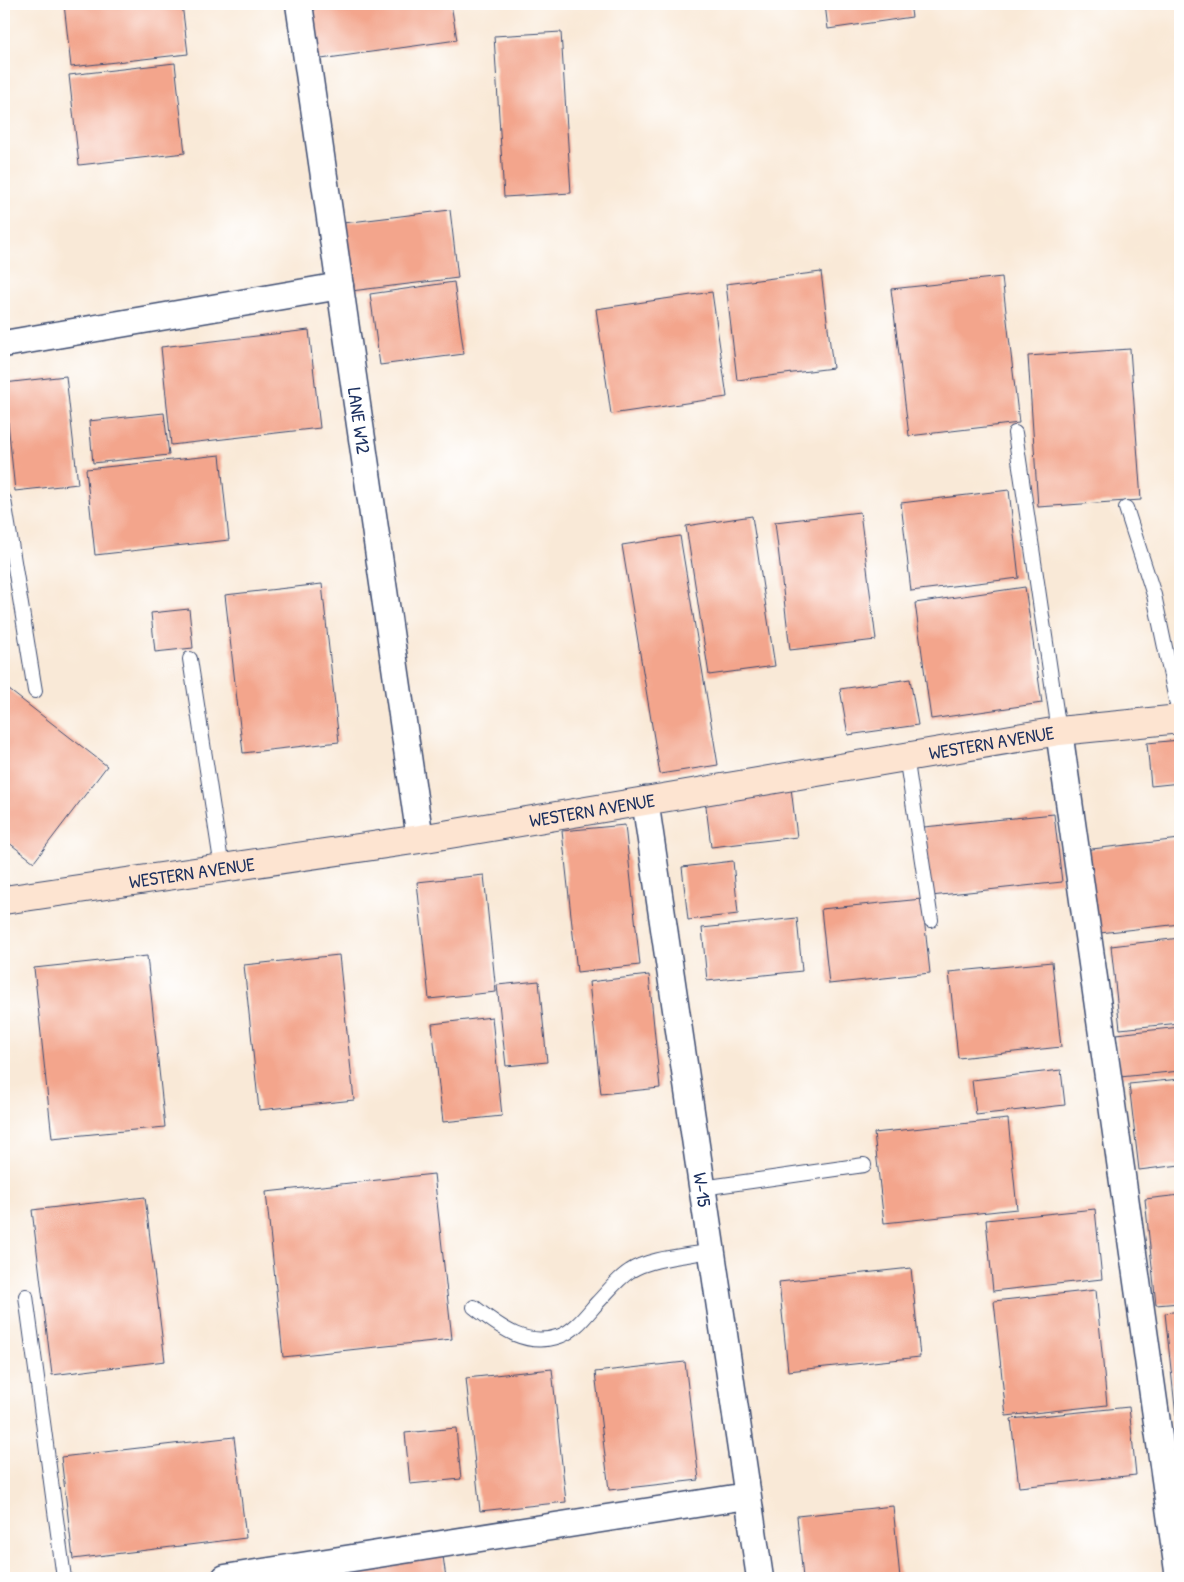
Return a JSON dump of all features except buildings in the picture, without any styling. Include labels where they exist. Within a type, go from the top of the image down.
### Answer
[{"type":"street","name":"LANE W12","points":[[299,4],[420,839]]},
{"type":"street","points":[[4,344],[340,286]]},
{"type":"street","name":"WESTERN AVENUE","points":[[4,900],[420,839],[1059,731],[1180,719]]},
{"type":"street","points":[[1059,731],[1179,1578]]},
{"type":"street","name":"W-15","points":[[645,800],[710,1251],[760,1578]]},
{"type":"street","points":[[225,1578],[747,1496]]},
{"type":"lane","points":[[1015,433],[1059,731]]},
{"type":"lane","points":[[4,500],[35,691]]},
{"type":"lane","points":[[1126,508],[1154,596],[1180,719]]},
{"type":"lane","points":[[190,659],[222,868]]},
{"type":"lane","points":[[906,756],[931,920]]},
{"type":"lane","points":[[702,1188],[864,1165]]},
{"type":"lane","points":[[474,1307],[506,1331],[525,1337],[560,1336],[584,1318],[628,1272],[640,1265],[710,1251]]},
{"type":"lane","points":[[26,1296],[64,1578]]}]
